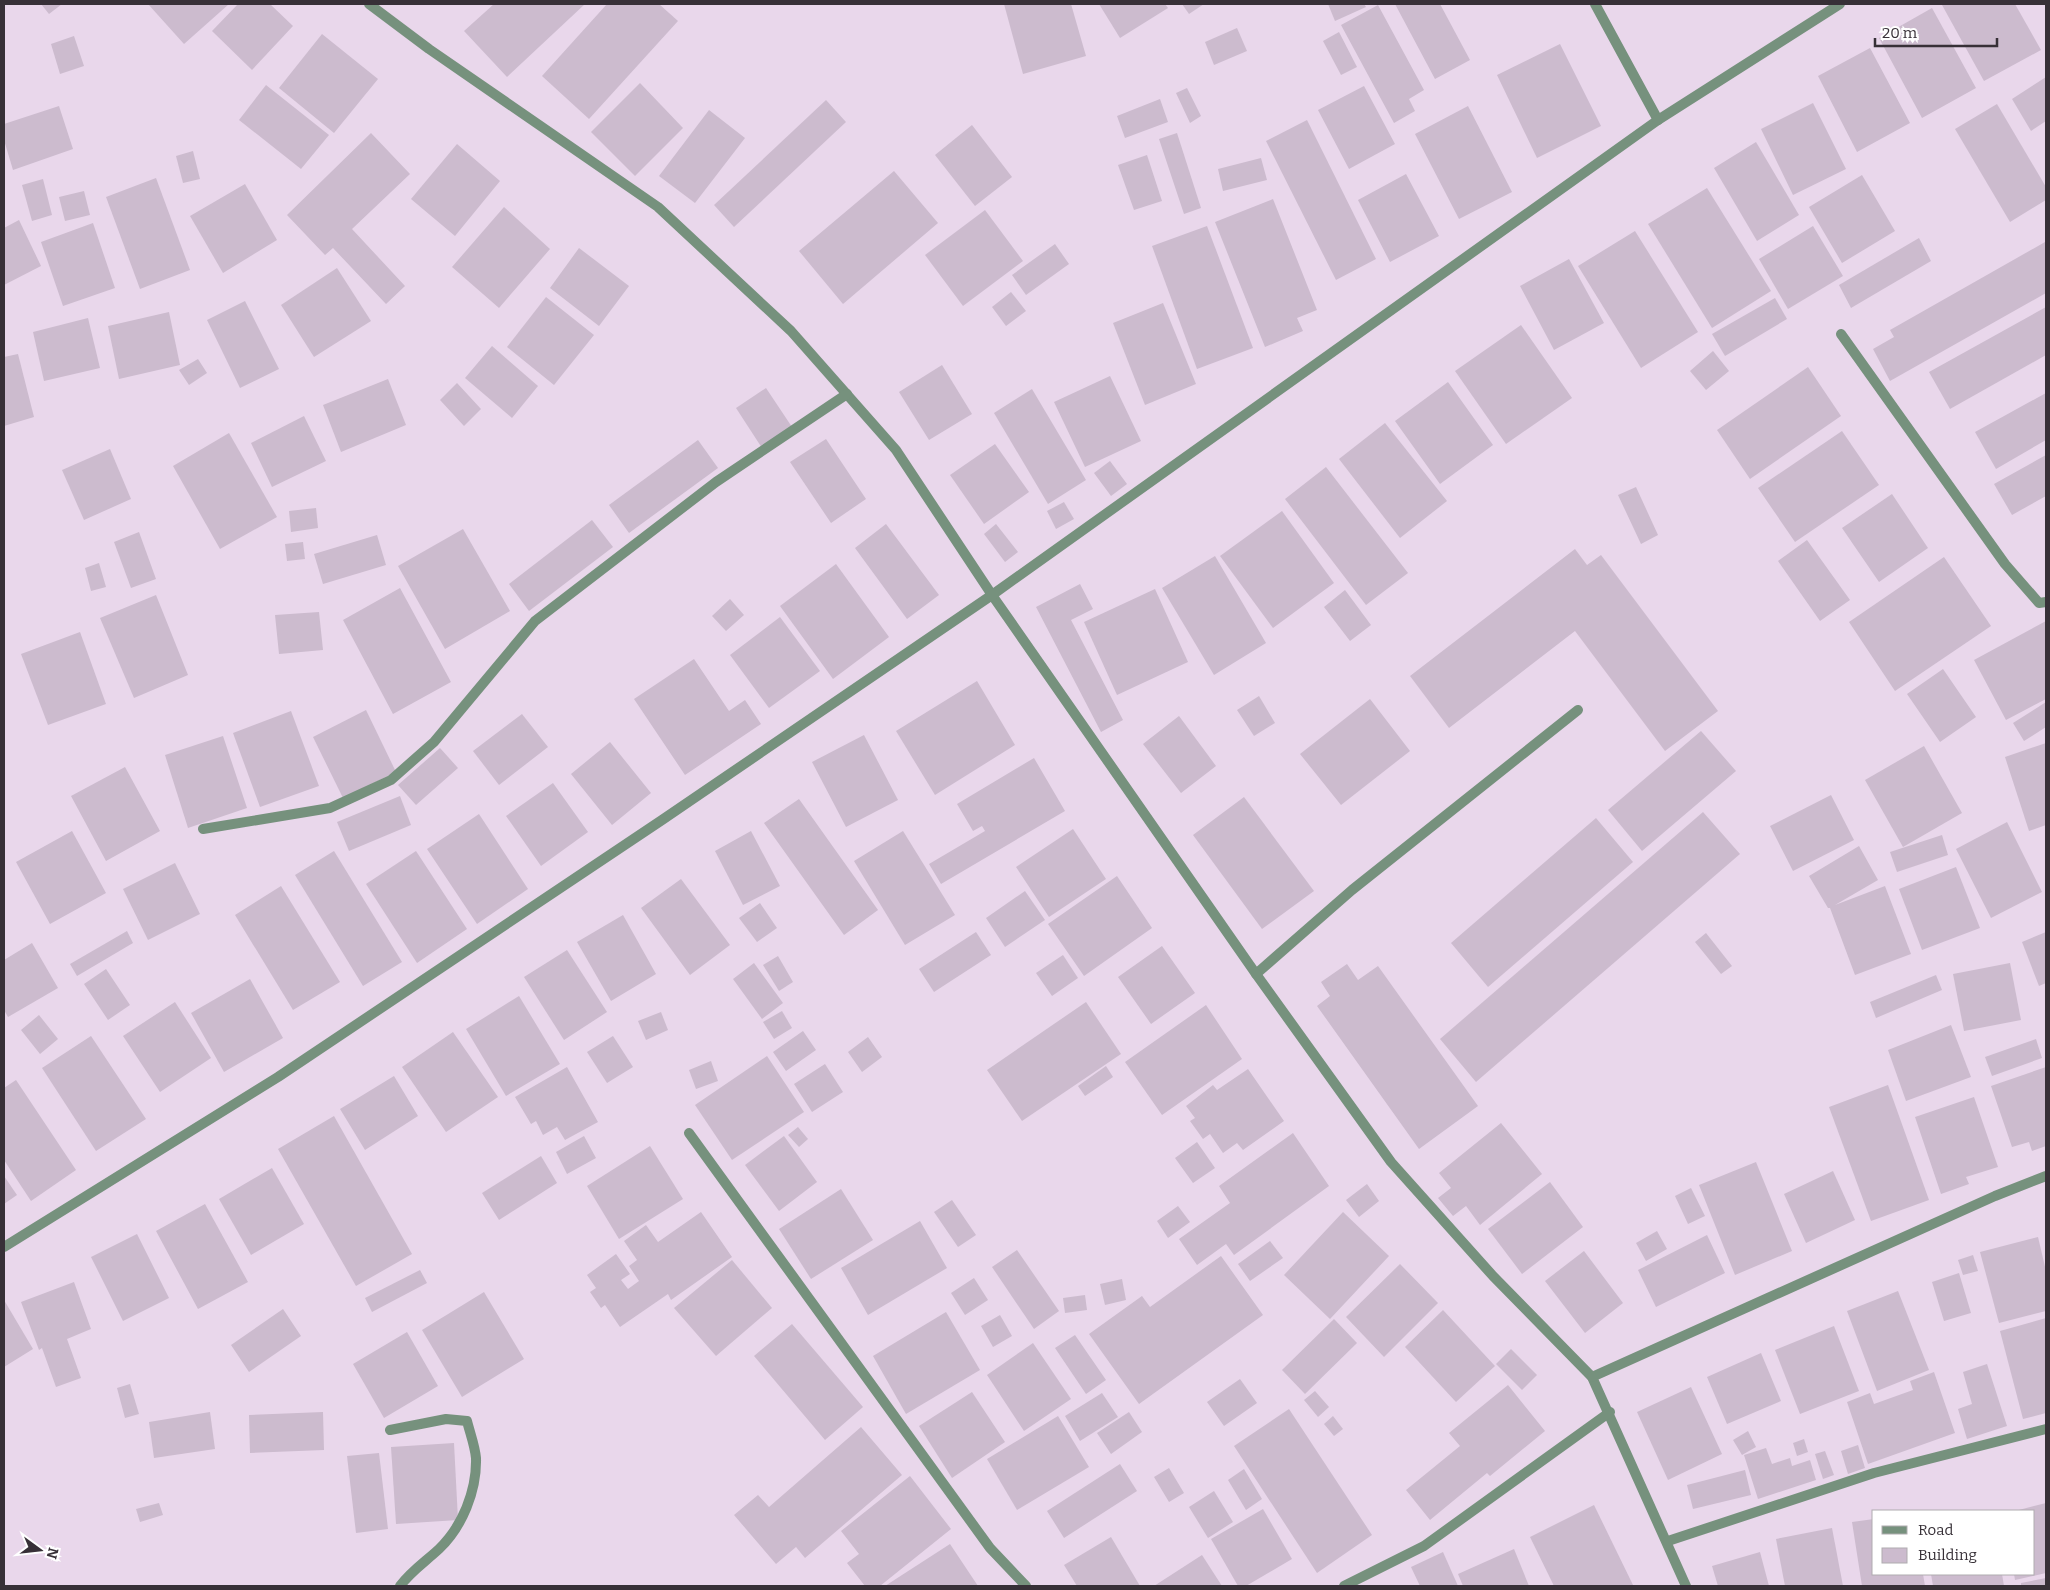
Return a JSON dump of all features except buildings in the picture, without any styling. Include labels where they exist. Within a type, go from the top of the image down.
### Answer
[{"type":"street","points":[[369,4],[438,55],[658,207],[791,332],[896,450],[992,595],[1256,974],[1391,1162],[1493,1276],[1592,1377],[1610,1412],[1668,1541],[1686,1586]]},
{"type":"street","points":[[1595,4],[1658,120]]},
{"type":"street","points":[[4,1248],[278,1077],[992,595],[1658,120],[1840,4]]},
{"type":"street","points":[[1841,334],[2005,564],[2039,603],[2046,602]]},
{"type":"street","points":[[204,829],[330,808],[390,780],[434,742],[535,621],[716,482],[847,394]]},
{"type":"street","points":[[1256,974],[1352,890],[1578,710]]},
{"type":"street","points":[[689,1133],[990,1548],[1026,1586]]},
{"type":"street","points":[[1592,1377],[1995,1196],[2046,1176]]},
{"type":"street","points":[[1344,1586],[1424,1546],[1610,1412]]},
{"type":"street","points":[[390,1430],[446,1419],[467,1421],[476,1458],[472,1490],[462,1518],[440,1548],[410,1573],[400,1586]]},
{"type":"street","points":[[1668,1541],[1874,1473],[2046,1428]]}]
